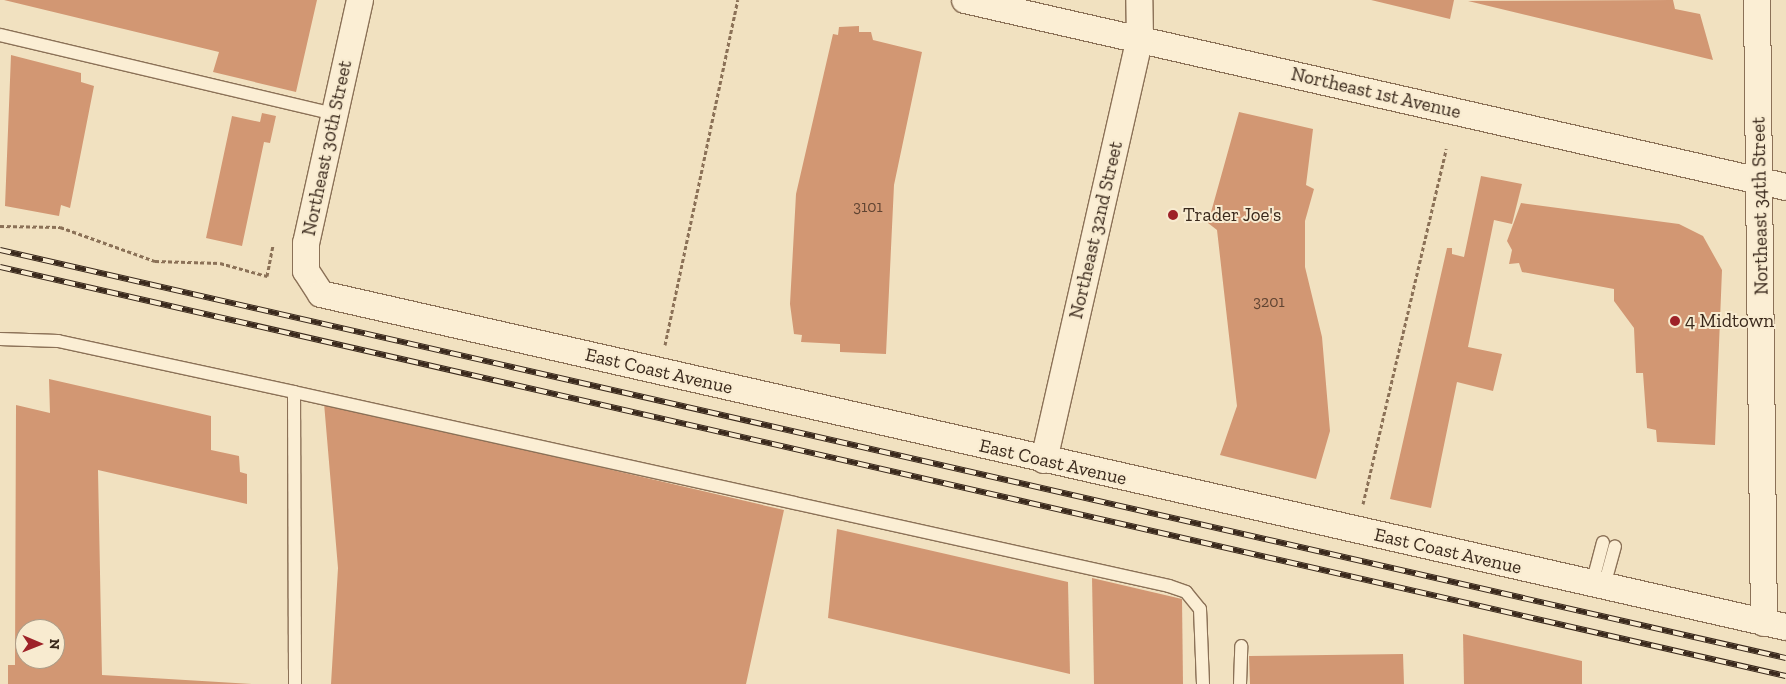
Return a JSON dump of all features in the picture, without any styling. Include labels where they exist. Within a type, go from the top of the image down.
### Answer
[{"type":"street","name":"Northeast 30th Street","points":[[321,294],[306,271],[306,243],[360,0]]},
{"type":"street","name":"Northeast 1st Avenue","points":[[965,0],[1786,187]]},
{"type":"street","name":"Northeast 32nd Street","points":[[1044,460],[1140,40],[1139,0]]},
{"type":"street","name":"Northeast 34th Street","points":[[1757,0],[1760,181],[1775,625]]},
{"type":"street","name":"East Coast Avenue","points":[[321,294],[1775,625]]},
{"type":"lane","points":[[0,35],[335,114]]},
{"type":"lane","points":[[0,340],[58,341],[1169,586],[1186,592],[1200,609],[1203,684]]},
{"type":"lane","points":[[294,392],[295,684]]},
{"type":"lane","points":[[1598,585],[1608,544]]},
{"type":"lane","points":[[1240,684],[1241,646]]},
{"type":"path","points":[[665,346],[738,0]]},
{"type":"path","points":[[1363,504],[1446,149]]},
{"type":"path","points":[[0,226],[60,227],[155,261],[220,263],[266,276],[273,246]]},
{"type":"building","points":[[4,0],[317,0],[296,92],[213,72],[219,52]]},
{"type":"building","points":[[1371,0],[1454,0],[1450,19]]},
{"type":"building","points":[[1673,0],[1675,9],[1700,14],[1713,60],[1468,1]]},
{"type":"building","points":[[859,26],[859,32],[871,32],[873,40],[922,52],[894,185],[886,354],[840,352],[840,344],[801,342],[802,335],[794,334],[790,304],[796,194],[833,34],[838,35],[839,27]]},
{"type":"building","points":[[11,55],[81,73],[81,82],[94,86],[70,208],[61,205],[59,216],[5,206]]},
{"type":"building","points":[[1239,112],[1313,129],[1306,185],[1314,189],[1305,221],[1305,267],[1322,337],[1330,431],[1316,479],[1220,455],[1237,406],[1217,230],[1208,223]]},
{"type":"building","points":[[262,113],[276,116],[270,143],[264,142],[242,246],[206,238],[232,116],[260,122]]},
{"type":"building","points":[[1481,176],[1522,184],[1512,224],[1494,220],[1468,347],[1502,354],[1493,391],[1457,382],[1431,508],[1390,499],[1447,248],[1452,248],[1452,254],[1464,257]]},
{"type":"building","name":"4 Midtown","points":[[1521,203],[1679,224],[1703,236],[1722,270],[1715,445],[1657,442],[1656,430],[1647,428],[1643,373],[1636,373],[1634,328],[1614,301],[1614,289],[1522,272],[1519,263],[1509,264],[1512,250],[1507,241]]},
{"type":"building","points":[[49,379],[211,416],[211,450],[239,456],[240,472],[247,474],[247,504],[98,470],[102,675],[252,684],[8,684],[8,665],[15,665],[15,669],[65,669],[65,619],[15,619],[16,405],[50,413]]},
{"type":"building","points":[[324,403],[784,510],[746,684],[331,684],[338,568]]},
{"type":"building","points":[[837,529],[1068,582],[1070,674],[828,618]]},
{"type":"building","points":[[1092,578],[1182,599],[1183,684],[1094,684]]},
{"type":"building","points":[[1463,634],[1582,661],[1582,684],[1464,684]]},
{"type":"building","points":[[1403,654],[1404,684],[1250,684],[1249,656]]},
{"type":"railway","points":[[0,250],[1786,658]]},
{"type":"railway","points":[[0,267],[1786,676]]},
{"type":"place","name":"Trader Joe's","points":[[1173,215]]},
{"type":"place","name":"4 Midtown","points":[[1675,321]]}]
